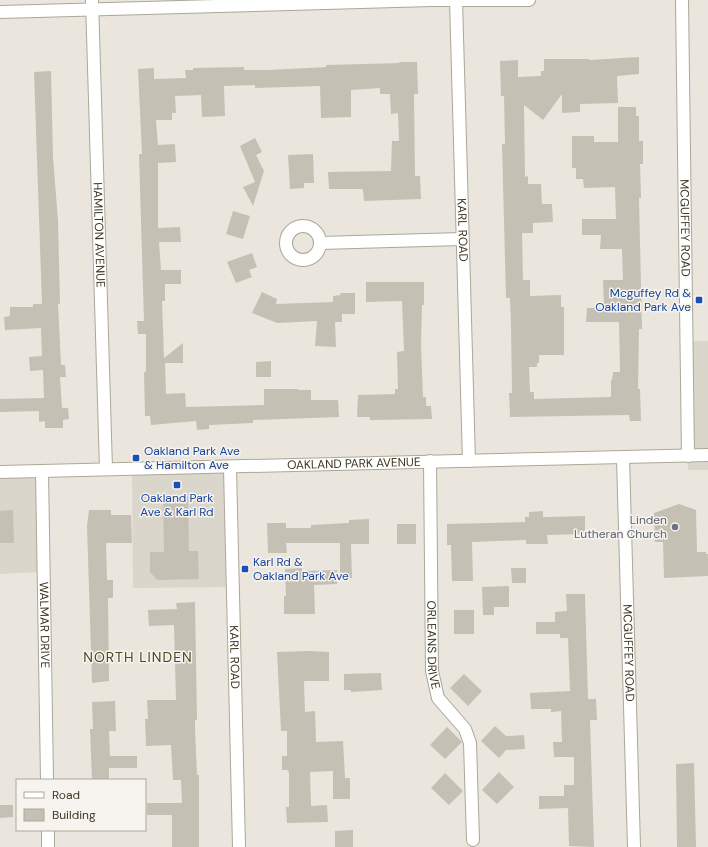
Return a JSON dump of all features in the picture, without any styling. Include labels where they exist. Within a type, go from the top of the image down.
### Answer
[{"type":"street","points":[[0,12],[92,5],[529,0]]},
{"type":"street","name":"MCGUFFEY ROAD","points":[[682,0],[688,456]]},
{"type":"street","name":"KARL ROAD","points":[[456,1],[468,461]]},
{"type":"street","name":"HAMILTON AVENUE","points":[[92,5],[106,469]]},
{"type":"street","points":[[320,243],[462,239]]},
{"type":"street","name":"OAKLAND PARK AVENUE","points":[[0,472],[230,468],[430,461],[708,455]]},
{"type":"street","name":"MCGUFFEY ROAD","points":[[623,458],[634,847]]},
{"type":"street","name":"ORLEANS DRIVE","points":[[430,461],[432,671],[438,698],[465,729],[470,743],[473,840]]},
{"type":"street","name":"KARL ROAD","points":[[230,468],[239,847]]},
{"type":"street","name":"WALMAR DRIVE","points":[[42,471],[47,779]]},
{"type":"street","points":[[48,831],[48,847]]},
{"type":"shaded area","points":[[686,341],[708,341],[708,470],[688,470]]},
{"type":"shaded area","points":[[231,470],[232,587],[133,588],[132,471]]},
{"type":"shaded area","points":[[42,473],[43,572],[0,574],[0,474]]},
{"type":"building","points":[[639,57],[639,74],[617,76],[618,103],[580,104],[580,112],[562,113],[562,94],[543,120],[524,105],[525,177],[528,176],[528,184],[541,184],[542,204],[552,204],[553,222],[533,223],[533,233],[522,233],[523,280],[530,280],[530,296],[561,295],[561,307],[564,307],[564,355],[539,355],[539,363],[537,363],[537,367],[529,367],[530,392],[534,392],[534,399],[611,397],[611,380],[613,372],[620,372],[619,322],[586,322],[587,308],[604,308],[603,280],[623,280],[622,249],[600,249],[601,235],[582,235],[582,219],[616,219],[615,187],[584,188],[583,179],[576,179],[576,168],[572,168],[572,136],[594,136],[594,142],[618,142],[618,107],[636,107],[636,116],[639,116],[639,141],[643,141],[643,164],[640,164],[641,198],[639,198],[642,329],[639,329],[638,389],[640,389],[641,421],[630,421],[629,415],[510,417],[509,393],[512,393],[511,325],[510,298],[506,298],[502,144],[505,144],[504,96],[501,96],[500,61],[518,60],[518,77],[541,76],[541,71],[544,71],[544,59],[589,60]]},
{"type":"building","points":[[399,62],[417,62],[418,94],[414,94],[415,176],[420,176],[421,199],[364,201],[362,189],[329,189],[328,172],[391,171],[392,141],[399,141],[398,113],[391,114],[390,94],[380,94],[380,88],[351,90],[351,117],[321,118],[320,86],[255,88],[255,85],[224,86],[225,116],[202,117],[201,95],[175,96],[176,113],[172,113],[172,120],[156,120],[158,145],[175,144],[176,162],[158,163],[158,228],[180,227],[181,242],[159,242],[161,270],[181,270],[181,284],[165,284],[165,301],[162,301],[164,358],[183,343],[183,363],[165,363],[166,394],[185,393],[186,407],[264,405],[264,389],[311,390],[311,400],[338,400],[339,417],[253,420],[253,423],[209,425],[209,429],[197,430],[196,421],[151,425],[150,416],[145,416],[144,372],[146,372],[146,334],[138,334],[137,321],[144,321],[139,154],[142,154],[138,69],[154,68],[154,79],[186,78],[185,70],[193,70],[193,68],[244,67],[244,70],[269,70],[326,67],[326,65],[400,63]]},
{"type":"building","points":[[51,71],[53,157],[58,221],[60,304],[58,304],[61,365],[65,365],[66,377],[60,377],[62,408],[68,408],[69,419],[63,420],[63,428],[45,428],[45,421],[39,422],[39,411],[0,412],[0,399],[44,398],[43,370],[30,371],[29,357],[42,356],[41,328],[5,330],[4,317],[10,316],[10,307],[33,307],[33,304],[42,304],[34,72]]},
{"type":"building","points":[[255,138],[262,152],[256,155],[264,171],[253,206],[243,187],[255,182],[240,146]]},
{"type":"building","points":[[313,154],[314,183],[304,183],[304,188],[290,189],[288,155]]},
{"type":"building","points":[[233,211],[250,216],[243,239],[226,234]]},
{"type":"building","points":[[252,253],[257,267],[249,270],[252,277],[236,283],[227,262]]},
{"type":"building","points":[[366,282],[424,282],[421,345],[423,397],[426,397],[426,406],[431,406],[432,419],[370,420],[370,417],[357,417],[358,395],[395,394],[395,389],[398,389],[397,352],[404,351],[402,301],[366,302]]},
{"type":"building","points":[[262,292],[277,299],[276,304],[333,302],[333,296],[341,295],[340,293],[355,293],[355,314],[342,314],[342,322],[335,322],[336,347],[315,346],[317,321],[277,323],[252,313]]},
{"type":"building","points":[[271,361],[271,377],[256,377],[256,362]]},
{"type":"building","points":[[163,496],[188,496],[189,551],[198,551],[199,579],[157,580],[150,572],[150,552],[164,552]]},
{"type":"building","name":"Linden Lutheran Church","points":[[679,504],[696,510],[697,552],[706,552],[706,554],[708,554],[708,576],[664,578],[663,542],[655,542],[654,513]]},
{"type":"building","points":[[13,510],[14,543],[0,543],[0,511]]},
{"type":"building","points":[[89,510],[111,510],[111,515],[131,515],[132,543],[106,543],[107,580],[113,580],[113,598],[108,598],[109,681],[92,683],[87,526]]},
{"type":"building","points":[[543,511],[543,517],[585,516],[585,534],[547,535],[548,544],[526,544],[526,540],[472,542],[473,581],[452,581],[451,545],[447,545],[447,524],[525,522],[525,517],[529,517],[529,512]]},
{"type":"building","points":[[369,519],[369,544],[351,544],[352,578],[340,579],[340,543],[286,543],[287,553],[268,553],[267,523],[286,523],[286,528],[311,528],[311,525],[349,523],[349,520]]},
{"type":"building","points":[[397,524],[416,524],[416,544],[397,544]]},
{"type":"building","points":[[302,568],[302,571],[337,570],[337,584],[314,585],[315,614],[284,614],[284,596],[286,596],[285,569]]},
{"type":"building","points":[[511,568],[526,568],[526,583],[512,583]]},
{"type":"building","points":[[509,586],[509,607],[494,607],[494,615],[483,615],[482,587]]},
{"type":"building","points":[[566,594],[585,594],[588,699],[596,699],[597,720],[590,720],[594,847],[569,846],[568,808],[539,809],[539,796],[564,796],[564,785],[574,785],[574,757],[554,757],[553,742],[562,742],[561,711],[551,712],[551,709],[531,709],[530,693],[570,691],[568,638],[560,638],[560,634],[536,634],[536,622],[555,622],[555,612],[567,611]]},
{"type":"building","points":[[195,602],[197,720],[195,720],[195,729],[197,775],[199,775],[199,847],[172,847],[172,815],[147,815],[147,803],[182,803],[181,780],[173,780],[171,745],[146,746],[145,719],[148,719],[147,700],[176,700],[174,625],[149,626],[148,610],[177,609],[176,603]]},
{"type":"building","points":[[454,610],[474,610],[474,634],[454,634]]},
{"type":"building","points":[[277,652],[329,652],[329,681],[304,681],[305,712],[315,711],[316,742],[343,741],[345,778],[350,778],[350,799],[333,799],[333,771],[310,772],[311,806],[327,805],[328,822],[287,823],[286,807],[289,807],[289,772],[287,770],[282,770],[282,756],[287,756],[287,731],[281,731]]},
{"type":"building","points":[[381,673],[382,690],[351,692],[351,690],[344,690],[344,674]]},
{"type":"building","points":[[464,674],[482,691],[468,706],[450,688]]},
{"type":"building","points":[[115,701],[116,731],[109,731],[110,756],[137,756],[137,768],[109,768],[109,779],[92,779],[90,729],[93,729],[92,702]]},
{"type":"building","points":[[495,726],[506,736],[524,735],[525,749],[506,750],[499,758],[481,741]]},
{"type":"building","points":[[447,727],[462,742],[445,759],[430,745]]},
{"type":"building","points":[[694,763],[696,847],[677,847],[676,764]]},
{"type":"building","points":[[499,772],[514,787],[497,804],[482,790]]},
{"type":"building","points":[[445,773],[463,791],[449,805],[431,788]]},
{"type":"building","points":[[0,805],[13,805],[13,817],[0,818]]},
{"type":"building","points":[[353,830],[353,847],[335,847],[335,831]]},
{"type":"place","name":"Mcguffey Rd & Oakland Park Ave","points":[[699,300]]},
{"type":"place","name":"Oakland Park Ave & Hamilton Ave","points":[[136,458]]},
{"type":"place","name":"Oakland Park Ave & Karl Rd","points":[[177,485]]},
{"type":"place","name":"Linden Lutheran Church","points":[[675,527]]},
{"type":"place","name":"Karl Rd & Oakland Park Ave","points":[[245,569]]},
{"type":"district","name":"NORTH LINDEN","points":[[138,657]]}]
